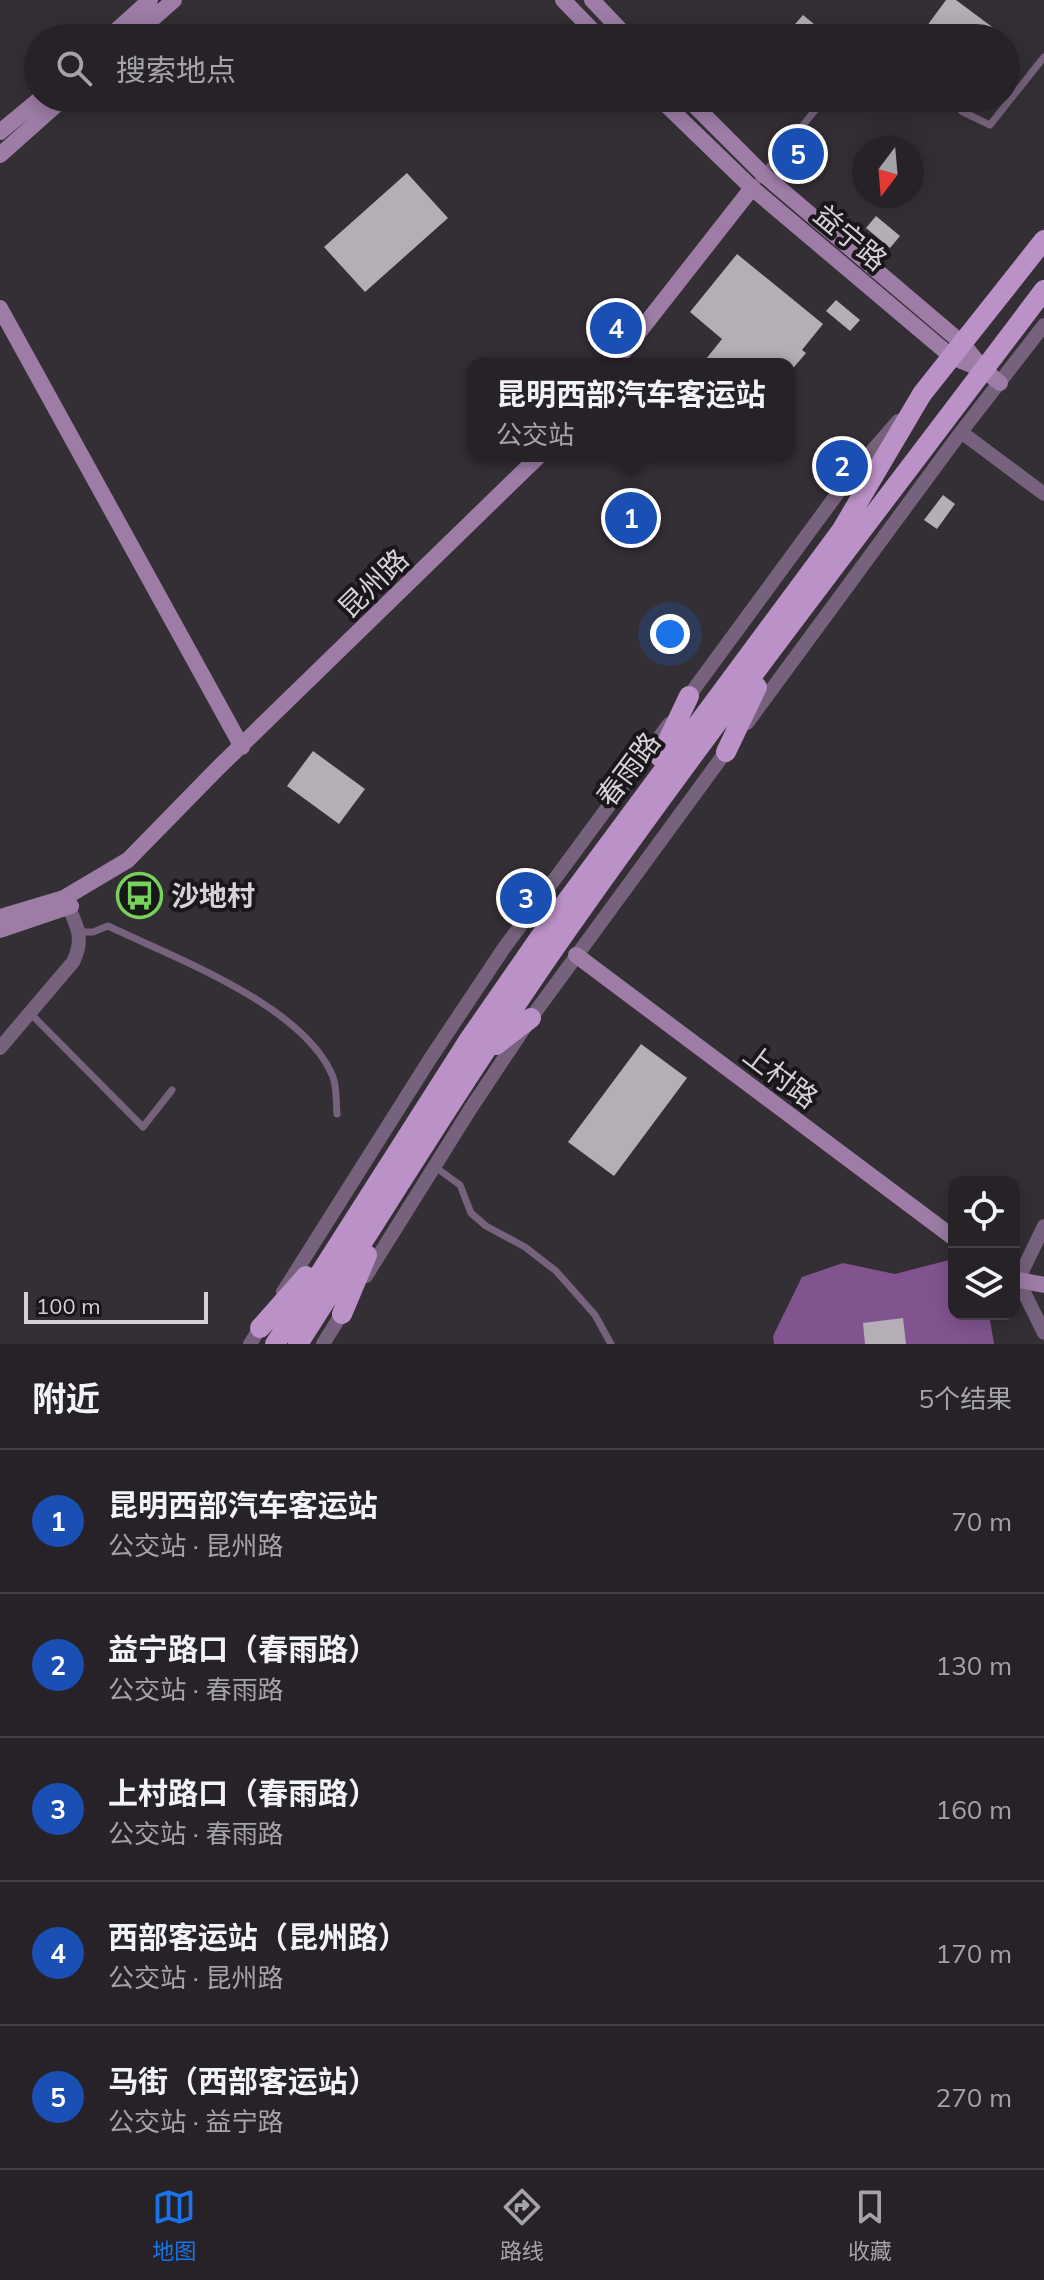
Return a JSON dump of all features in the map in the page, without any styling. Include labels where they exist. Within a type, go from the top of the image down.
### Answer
[{"type":"main road","points":[[123,24],[150,0]]},
{"type":"main road","points":[[147,24],[174,0]]},
{"type":"main road","points":[[563,0],[586,24]]},
{"type":"main road","points":[[592,0],[615,24]]},
{"type":"main road","points":[[0,132],[24,112]]},
{"type":"main road","points":[[0,155],[48,112]]},
{"type":"main road","name":"益宁路","points":[[676,112],[992,377]]},
{"type":"main road","name":"益宁路","points":[[699,112],[758,181]]},
{"type":"main road","points":[[619,358],[758,181]]},
{"type":"main road","name":"春雨路","points":[[275,1344],[468,1041],[640,798],[841,531],[922,394],[1039,247]]},
{"type":"main road","name":"春雨路","points":[[298,1344],[483,1055],[601,883],[779,640],[992,377],[1044,290]]},
{"type":"main road","points":[[0,308],[242,747]]},
{"type":"main road","name":"昆州路","points":[[1,916],[66,903],[128,860],[533,462]]},
{"type":"main road","points":[[726,752],[779,640]]},
{"type":"main road","points":[[640,798],[689,696]]},
{"type":"main road","name":"上村路","points":[[576,955],[948,1234]]},
{"type":"main road","points":[[483,1055],[531,1018]]},
{"type":"main road","points":[[342,1314],[389,1202]]},
{"type":"main road","points":[[255,1336],[346,1231]]},
{"type":"main road","points":[[1020,1280],[1044,1285]]},
{"type":"street","points":[[1039,247],[1044,232]]},
{"type":"street","points":[[323,1344],[531,1018],[961,432],[992,377],[1044,325]]},
{"type":"street","points":[[255,1336],[504,948],[851,475],[922,394]]},
{"type":"street","points":[[961,432],[1044,494]]},
{"type":"street","points":[[0,1048],[73,962],[81,947],[79,932],[66,903]]},
{"type":"street","points":[[1020,1271],[1044,1226]]},
{"type":"street","points":[[1020,1287],[1044,1333]]},
{"type":"lane","points":[[1020,87],[1044,57]]},
{"type":"lane","points":[[758,181],[814,112]]},
{"type":"lane","points":[[963,112],[990,125],[1000,112]]},
{"type":"lane","points":[[79,932],[93,932],[108,926],[248,994],[303,1033],[315,1046],[334,1079],[337,1114]]},
{"type":"lane","points":[[30,1013],[143,1127],[172,1090]]},
{"type":"lane","points":[[435,1167],[460,1185],[471,1213],[486,1226],[525,1247],[556,1271],[595,1315],[611,1344]]},
{"type":"shaded area","points":[[948,1260],[948,1320],[990,1320],[994,1344],[774,1344],[773,1336],[802,1277],[843,1263],[895,1274]]},
{"type":"building","points":[[946,0],[956,0],[988,24],[928,24]]},
{"type":"building","points":[[803,15],[814,24],[795,24]]},
{"type":"building","points":[[407,173],[448,218],[365,292],[324,247]]},
{"type":"building","points":[[876,216],[900,236],[890,248],[866,228]]},
{"type":"building","points":[[737,254],[823,324],[802,350],[806,353],[795,366],[795,358],[707,358],[722,339],[690,312]]},
{"type":"building","points":[[836,300],[860,320],[850,331],[826,311]]},
{"type":"building","points":[[943,495],[955,504],[937,529],[924,520]]},
{"type":"building","points":[[313,751],[365,789],[339,824],[287,786]]},
{"type":"building","points":[[641,1044],[687,1078],[614,1176],[568,1142]]},
{"type":"building","points":[[903,1318],[906,1344],[865,1344],[863,1323]]},
{"type":"place","name":"马街（西部客运站）","points":[[798,154]]},
{"type":"place","name":"西部客运站（昆州路）","points":[[616,328]]},
{"type":"place","name":"益宁路口（春雨路）","points":[[842,466]]},
{"type":"place","name":"昆明西部汽车客运站","points":[[631,518]]},
{"type":"place","name":"沙地村","points":[[140,895]]},
{"type":"place","name":"上村路口（春雨路）","points":[[526,898]]}]
